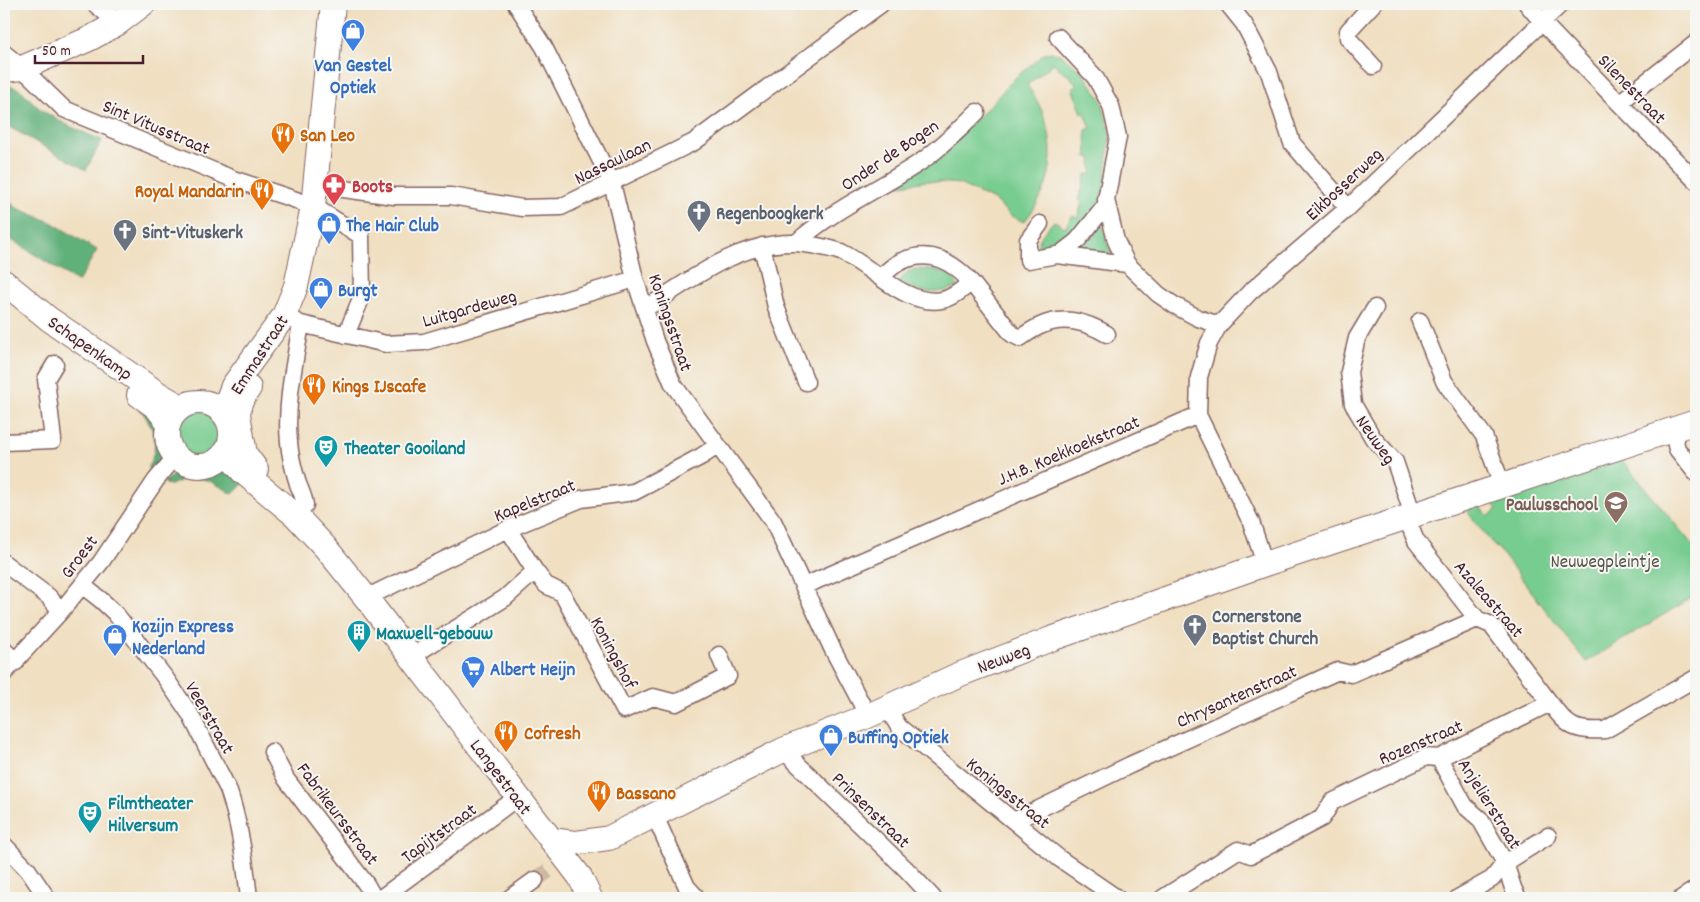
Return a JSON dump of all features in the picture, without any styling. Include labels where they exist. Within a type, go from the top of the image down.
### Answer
[{"type":"main road","points":[[13,69],[90,39],[118,23],[143,4]]},
{"type":"main road","name":"Emmastraat","points":[[224,412],[233,386],[293,320],[300,268],[314,196],[333,4]]},
{"type":"main road","name":"Schapenkamp","points":[[4,282],[49,319],[160,395],[175,415]]},
{"type":"main road","name":"Schapenkamp","points":[[4,298],[116,375],[156,407],[175,415]]},
{"type":"main road","points":[[293,320],[240,402],[238,410],[245,454],[296,516]]},
{"type":"main road","points":[[202,402],[216,406],[224,412],[231,429],[231,439],[228,449],[220,458],[212,464],[204,466],[190,465],[176,456],[168,442],[167,432],[175,415],[188,403],[202,402]]},
{"type":"main road","name":"Neuweg","points":[[551,840],[575,843],[608,838],[783,750],[875,713],[958,675],[1051,639],[1265,564],[1696,422]]},
{"type":"main road","name":"Langestraat","points":[[228,449],[237,466],[250,479],[296,516],[325,547],[367,599],[412,656],[514,800],[551,840],[580,877],[590,898]]},
{"type":"main road","name":"Neuweg","points":[[580,877],[586,862],[608,838]]},
{"type":"street","points":[[95,4],[118,23]]},
{"type":"street","name":"Koningsstraat","points":[[516,4],[544,47],[612,183],[635,279],[655,341],[673,384],[774,521],[832,648],[875,713],[891,714],[899,727],[1109,897]]},
{"type":"street","name":"Nassaulaan","points":[[314,196],[451,196],[522,208],[561,207],[694,142],[881,4]]},
{"type":"street","points":[[1228,4],[1244,24],[1269,72],[1292,143],[1348,208]]},
{"type":"street","points":[[1373,4],[1348,31],[1348,38],[1373,66]]},
{"type":"street","name":"Silenestraat","points":[[1527,4],[1619,103],[1696,181]]},
{"type":"street","name":"Eikbosserweg","points":[[1198,415],[1199,377],[1209,344],[1219,325],[1250,292],[1348,208],[1561,4]]},
{"type":"street","points":[[1058,37],[1095,77],[1111,106],[1118,137],[1106,200],[1116,241],[1126,264],[1158,294],[1174,305],[1198,318],[1219,325]]},
{"type":"street","points":[[1619,103],[1696,43]]},
{"type":"street","name":"Sint Vitusstraat","points":[[4,53],[13,69],[64,109],[233,179],[314,196]]},
{"type":"street","name":"Onder de Bogen","points":[[796,243],[810,230],[839,210],[922,160],[953,136],[977,112]]},
{"type":"street","points":[[314,196],[321,211],[361,236],[362,296],[354,337]]},
{"type":"street","points":[[1058,255],[1077,241],[1107,204]]},
{"type":"street","points":[[1040,224],[1028,240],[1028,260],[1058,255],[1126,264]]},
{"type":"street","points":[[645,309],[692,279],[737,254],[762,246],[796,243],[840,252],[896,289],[920,299],[942,300],[960,292],[971,282]]},
{"type":"street","points":[[762,246],[776,307],[806,382]]},
{"type":"street","points":[[880,277],[901,262],[920,256],[940,258],[958,268],[1012,334],[1020,338],[1040,326],[1064,320],[1091,324],[1107,334]]},
{"type":"street","name":"Luitgardeweg","points":[[293,320],[386,344],[432,341],[635,279]]},
{"type":"street","name":"Neuweg","points":[[1375,308],[1357,338],[1349,372],[1353,404],[1373,438],[1395,462],[1408,516]]},
{"type":"street","name":"Emmastraat","points":[[293,320],[293,378],[288,426],[289,443],[305,505],[296,516]]},
{"type":"street","points":[[1420,321],[1444,381],[1484,436],[1502,485]]},
{"type":"street","points":[[4,442],[53,440],[42,375],[55,364]]},
{"type":"street","points":[[1198,415],[1251,522],[1265,564]]},
{"type":"street","name":"J.H.B. Koekkoekstraat","points":[[804,586],[1198,415]]},
{"type":"street","points":[[1670,431],[1677,449],[1696,473]]},
{"type":"street","name":"Kapelstraat","points":[[367,599],[508,529],[581,499],[634,492],[718,446]]},
{"type":"street","name":"Groest","points":[[10,667],[61,611],[101,562],[156,480],[176,456]]},
{"type":"street","name":"Azaleastraat","points":[[1408,516],[1408,524],[1416,541],[1477,619],[1491,625],[1550,703]]},
{"type":"street","name":"Koningshof","points":[[508,529],[546,585],[562,593],[624,710],[653,697],[676,703],[728,676],[720,655]]},
{"type":"street","points":[[4,563],[49,597],[61,611]]},
{"type":"street","points":[[412,656],[505,598],[535,571]]},
{"type":"street","name":"Veerstraat","points":[[82,585],[101,600],[133,635],[190,714],[226,784],[232,801],[237,818],[249,898]]},
{"type":"street","name":"Chrysantenstraat","points":[[1014,820],[1130,765],[1338,671],[1352,674],[1477,619]]},
{"type":"street","points":[[4,650],[10,667]]},
{"type":"street","points":[[1550,703],[1560,716],[1574,728],[1588,731],[1604,730],[1696,678]]},
{"type":"street","name":"Rozenstraat","points":[[1163,898],[1238,850],[1251,855],[1322,818],[1332,802],[1426,757],[1439,758],[1550,703]]},
{"type":"street","name":"Prinsenstraat","points":[[783,750],[907,870],[933,898]]},
{"type":"street","name":"Fabrikeursstraat","points":[[272,752],[286,779],[366,884],[374,898]]},
{"type":"street","name":"Anjelierstraat","points":[[1439,758],[1465,806],[1480,819],[1505,863],[1512,888],[1518,898]]},
{"type":"street","name":"Tapijtstraat","points":[[381,898],[514,800]]},
{"type":"street","points":[[654,814],[687,887],[697,898]]},
{"type":"street","points":[[1458,898],[1492,879],[1505,863],[1548,836]]},
{"type":"street","points":[[4,845],[28,870],[47,898]]},
{"type":"street","points":[[510,898],[535,880]]},
{"type":"street","points":[[1682,898],[1696,889]]},
{"type":"green space","points":[[1051,52],[1060,54],[1084,74],[1101,99],[1110,132],[1105,189],[1091,219],[1056,249],[1041,252],[1038,249],[1038,245],[1041,237],[1054,221],[1065,227],[1072,216],[1078,218],[1082,201],[1079,200],[1086,174],[1092,174],[1091,157],[1087,157],[1086,130],[1091,128],[1085,113],[1082,113],[1072,88],[1077,85],[1066,72],[1063,73],[1054,63],[1027,85],[1038,102],[1045,119],[1050,137],[1051,154],[1049,172],[1044,189],[1036,206],[1024,222],[1011,216],[994,200],[959,184],[927,181],[894,186],[980,116],[1015,78],[1044,54]]},
{"type":"green space","points":[[4,85],[17,88],[37,106],[56,119],[102,140],[86,170],[4,124]]},
{"type":"green space","points":[[4,197],[17,208],[51,222],[97,250],[78,282],[4,235]]},
{"type":"green space","points":[[1103,224],[1107,244],[1112,254],[1070,252],[1093,236]]},
{"type":"green space","points":[[916,269],[935,270],[946,274],[955,281],[958,287],[928,292],[898,283],[907,272]]},
{"type":"green space","points":[[136,404],[162,428],[163,455],[153,473],[148,468],[154,450],[154,434],[147,419]]},
{"type":"green space","points":[[194,411],[204,411],[216,417],[221,425],[221,443],[216,451],[208,456],[194,457],[186,454],[179,447],[176,439],[176,429],[179,421],[186,414]]},
{"type":"green space","name":"Neuwegpleintje","points":[[1621,459],[1696,549],[1696,595],[1586,662],[1466,510],[1478,506],[1489,516],[1497,509],[1492,502],[1537,489]]},
{"type":"green space","points":[[224,466],[246,481],[233,494],[217,484],[203,479],[196,478],[171,485],[165,484],[166,480],[181,471],[202,471]]},
{"type":"tunnel","points":[[535,880],[548,871]]},
{"type":"place","name":"Van Gestel Optiek","points":[[353,52]]},
{"type":"place","name":"San Leo","points":[[283,155]]},
{"type":"place","name":"Boots","points":[[334,206]]},
{"type":"place","name":"Royal Mandarin","points":[[262,211]]},
{"type":"place","name":"Regenboogkerk","points":[[699,233]]},
{"type":"place","name":"The Hair Club","points":[[329,245]]},
{"type":"place","name":"Sint-Vituskerk","points":[[125,252]]},
{"type":"place","name":"Burgt","points":[[321,310]]},
{"type":"place","name":"Kings IJscafe","points":[[314,406]]},
{"type":"place","name":"Theater Gooiland","points":[[326,468]]},
{"type":"place","name":"Paulusschool","points":[[1616,524]]},
{"type":"place","name":"Cornerstone Baptist Church","points":[[1195,647]]},
{"type":"place","name":"Maxwell-gebouw","points":[[359,653]]},
{"type":"place","name":"Kozijn Express Nederland","points":[[115,657]]},
{"type":"place","name":"Albert Heijn","points":[[473,689]]},
{"type":"place","name":"Cofresh","points":[[506,753]]},
{"type":"place","name":"Buffing Optiek","points":[[831,757]]},
{"type":"place","name":"Bassano","points":[[599,813]]},
{"type":"place","name":"Filmtheater Hilversum","points":[[90,834]]}]
